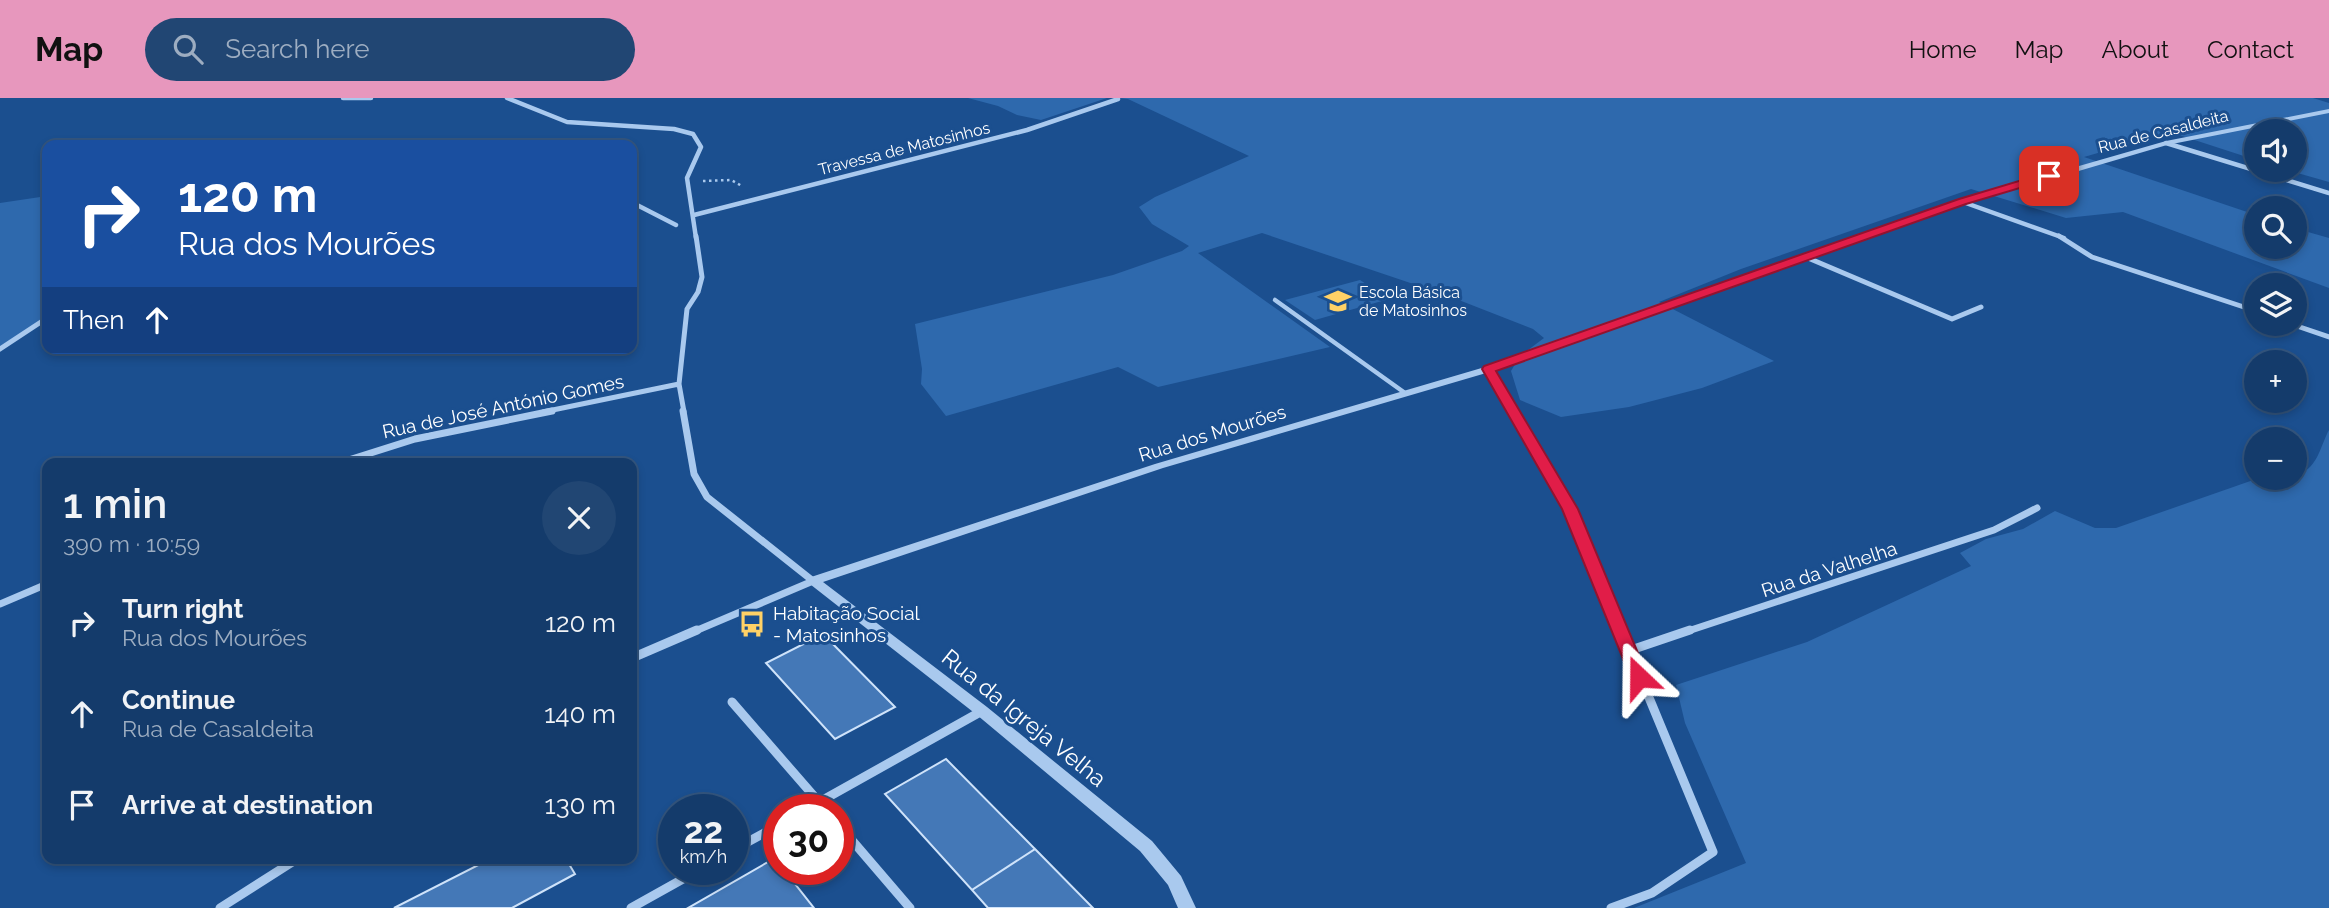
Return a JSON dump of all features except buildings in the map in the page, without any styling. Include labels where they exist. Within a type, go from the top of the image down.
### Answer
[{"type":"street","points":[[343,98],[371,98]]},
{"type":"street","points":[[507,98],[568,122],[674,129],[693,134],[701,147],[687,178],[702,277],[698,292],[687,309],[679,384],[691,462],[699,486],[707,497],[813,581]]},
{"type":"street","name":"Travessa de Matosinhos","points":[[694,215],[1027,130],[1118,99]]},
{"type":"street","name":"Rua de Casaldeita","points":[[1808,258],[1963,202],[2166,143],[2329,111]]},
{"type":"street","points":[[2166,143],[2329,193]]},
{"type":"street","points":[[1963,202],[2065,238],[2091,257],[2244,307]]},
{"type":"street","points":[[637,205],[676,225]]},
{"type":"street","points":[[1808,258],[1952,319],[1981,307]]},
{"type":"street","name":"Rua dos Mourões","points":[[637,656],[813,581],[1159,466],[1489,369],[1808,258]]},
{"type":"street","points":[[0,349],[42,321]]},
{"type":"street","points":[[2307,329],[2329,337]]},
{"type":"street","points":[[1489,369],[1570,509],[1713,852],[1651,893],[1611,908]]},
{"type":"street","name":"Rua de José António Gomes","points":[[351,458],[415,439],[679,384]]},
{"type":"street","name":"Rua da Valhelha","points":[[1628,652],[1994,530],[2037,508]]},
{"type":"street","name":"Rua da Igreja Velha","points":[[813,581],[982,711],[1146,846],[1175,881],[1188,907]]},
{"type":"street","points":[[0,604],[42,586]]},
{"type":"street","points":[[732,702],[812,794]]},
{"type":"street","points":[[843,794],[982,711]]},
{"type":"street","points":[[854,843],[910,908]]},
{"type":"street","points":[[220,908],[289,864]]},
{"type":"street","points":[[631,908],[672,885]]},
{"type":"lane","points":[[1275,300],[1405,393]]},
{"type":"shaded area","points":[[968,98],[1107,98],[1041,120],[1017,115],[998,106]]},
{"type":"shaded area","points":[[1118,98],[2313,98],[2329,103],[2329,182],[2307,176],[2307,119],[2244,119],[2244,156],[2170,132],[2084,157],[2244,211],[2244,257],[2123,212],[2066,218],[1971,189],[1741,269],[1659,302],[1774,361],[1702,388],[1629,407],[1561,417],[1520,400],[1511,371],[1520,356],[1544,338],[1533,329],[1446,295],[1262,233],[1198,253],[1330,347],[1158,387],[1118,367],[946,416],[921,384],[922,369],[915,324],[1113,275],[1182,251],[1189,246],[1152,224],[1139,207],[1155,197],[1249,156],[1128,99]]},
{"type":"shaded area","points":[[42,197],[42,321],[0,346],[0,203]]},
{"type":"shaded area","points":[[2307,232],[2329,238],[2329,288],[2307,280],[2307,273],[2288,273],[2250,259],[2307,259]]},
{"type":"shaded area","points":[[1360,280],[1389,299],[1315,320],[1285,300]]},
{"type":"shaded area","points":[[2329,430],[2329,908],[1634,908],[1746,863],[1685,723],[1676,685],[1807,642],[1971,566],[1960,553],[1986,539],[2023,529],[2055,511],[2095,528],[2116,528],[2244,483],[2244,490],[2307,490],[2307,470],[2317,458]]},
{"type":"place","name":"Escola Básica de Matosinhos","points":[[1338,301]]},
{"type":"place","name":"Habitação Social - Matosinhos","points":[[752,624]]},
{"type":"route","points":[[1639,677],[1570,509],[1489,369],[1963,202],[2049,176]]}]
